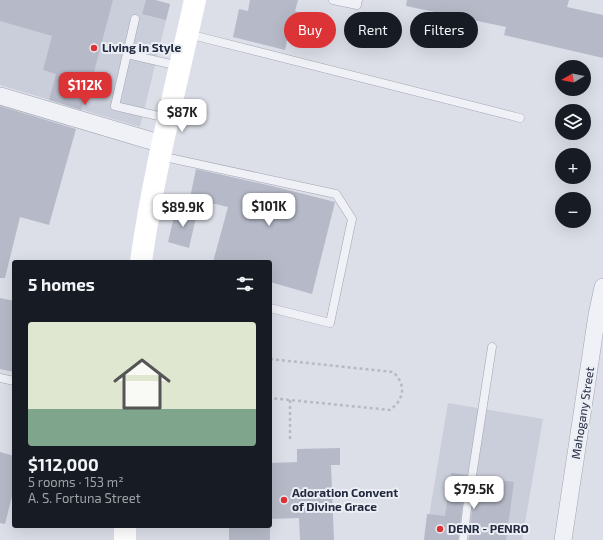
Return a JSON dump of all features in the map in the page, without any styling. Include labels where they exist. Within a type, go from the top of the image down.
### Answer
[{"type":"main road","points":[[141,260],[147,218],[161,150],[195,0]]},
{"type":"main road","points":[[125,528],[125,540]]},
{"type":"street","points":[[0,96],[161,150]]},
{"type":"street","name":"Mahogany Street","points":[[563,540],[603,287]]},
{"type":"lane","points":[[333,0],[357,5],[358,0]]},
{"type":"lane","points":[[135,19],[115,106],[168,118]]},
{"type":"lane","points":[[187,34],[520,118]]},
{"type":"lane","points":[[127,54],[180,66]]},
{"type":"lane","points":[[161,150],[336,194],[352,219],[330,323],[272,308]]},
{"type":"lane","points":[[472,476],[492,347]]},
{"type":"lane","points":[[0,378],[12,381]]},
{"type":"lane","points":[[464,540],[468,501]]},
{"type":"path","points":[[272,359],[393,372],[401,382],[402,389],[399,401],[390,410],[272,398]]},
{"type":"path","points":[[290,400],[290,440]]},
{"type":"shaded area","points":[[0,0],[155,0],[170,4],[140,127],[0,85]]},
{"type":"shaded area","points":[[448,403],[543,419],[522,540],[425,540]]},
{"type":"building","points":[[0,0],[113,0],[91,83],[89,82],[81,110],[49,100],[56,74],[43,70],[52,36],[0,21]]},
{"type":"building","points":[[146,0],[155,0],[170,4],[166,20],[142,14]]},
{"type":"building","points":[[250,0],[298,0],[295,11],[298,12],[284,12],[285,50],[233,37],[239,9],[248,11]]},
{"type":"building","points":[[407,0],[569,0],[567,7],[603,15],[603,58],[504,35],[506,27],[478,21],[478,12],[435,12],[406,6]]},
{"type":"building","points":[[0,106],[76,129],[49,225],[20,217],[5,278],[0,278]]},
{"type":"building","points":[[196,169],[335,202],[312,294],[272,283],[272,260],[214,260],[228,207],[190,198]]},
{"type":"building","points":[[176,208],[197,213],[189,248],[168,242]]},
{"type":"building","points":[[0,298],[12,301],[12,372],[0,369]]},
{"type":"building","points":[[340,448],[340,465],[331,465],[334,540],[300,540],[299,518],[272,519],[272,463],[297,462],[297,449]]},
{"type":"building","points":[[0,452],[12,455],[12,496],[5,524],[0,523]]},
{"type":"building","points":[[451,473],[467,475],[468,480],[472,481],[476,480],[477,477],[514,482],[506,540],[469,540],[473,502],[472,497],[468,496],[464,497],[463,500],[458,540],[424,540],[427,514],[445,516]]},
{"type":"building","points":[[229,528],[270,528],[270,540],[229,540]]},
{"type":"place","name":"Living in Style","points":[[94,48]]},
{"type":"place","name":"Adoration Convent of Divine Grace","points":[[284,500]]},
{"type":"place","name":"DENR - PENRO","points":[[440,529]]}]
